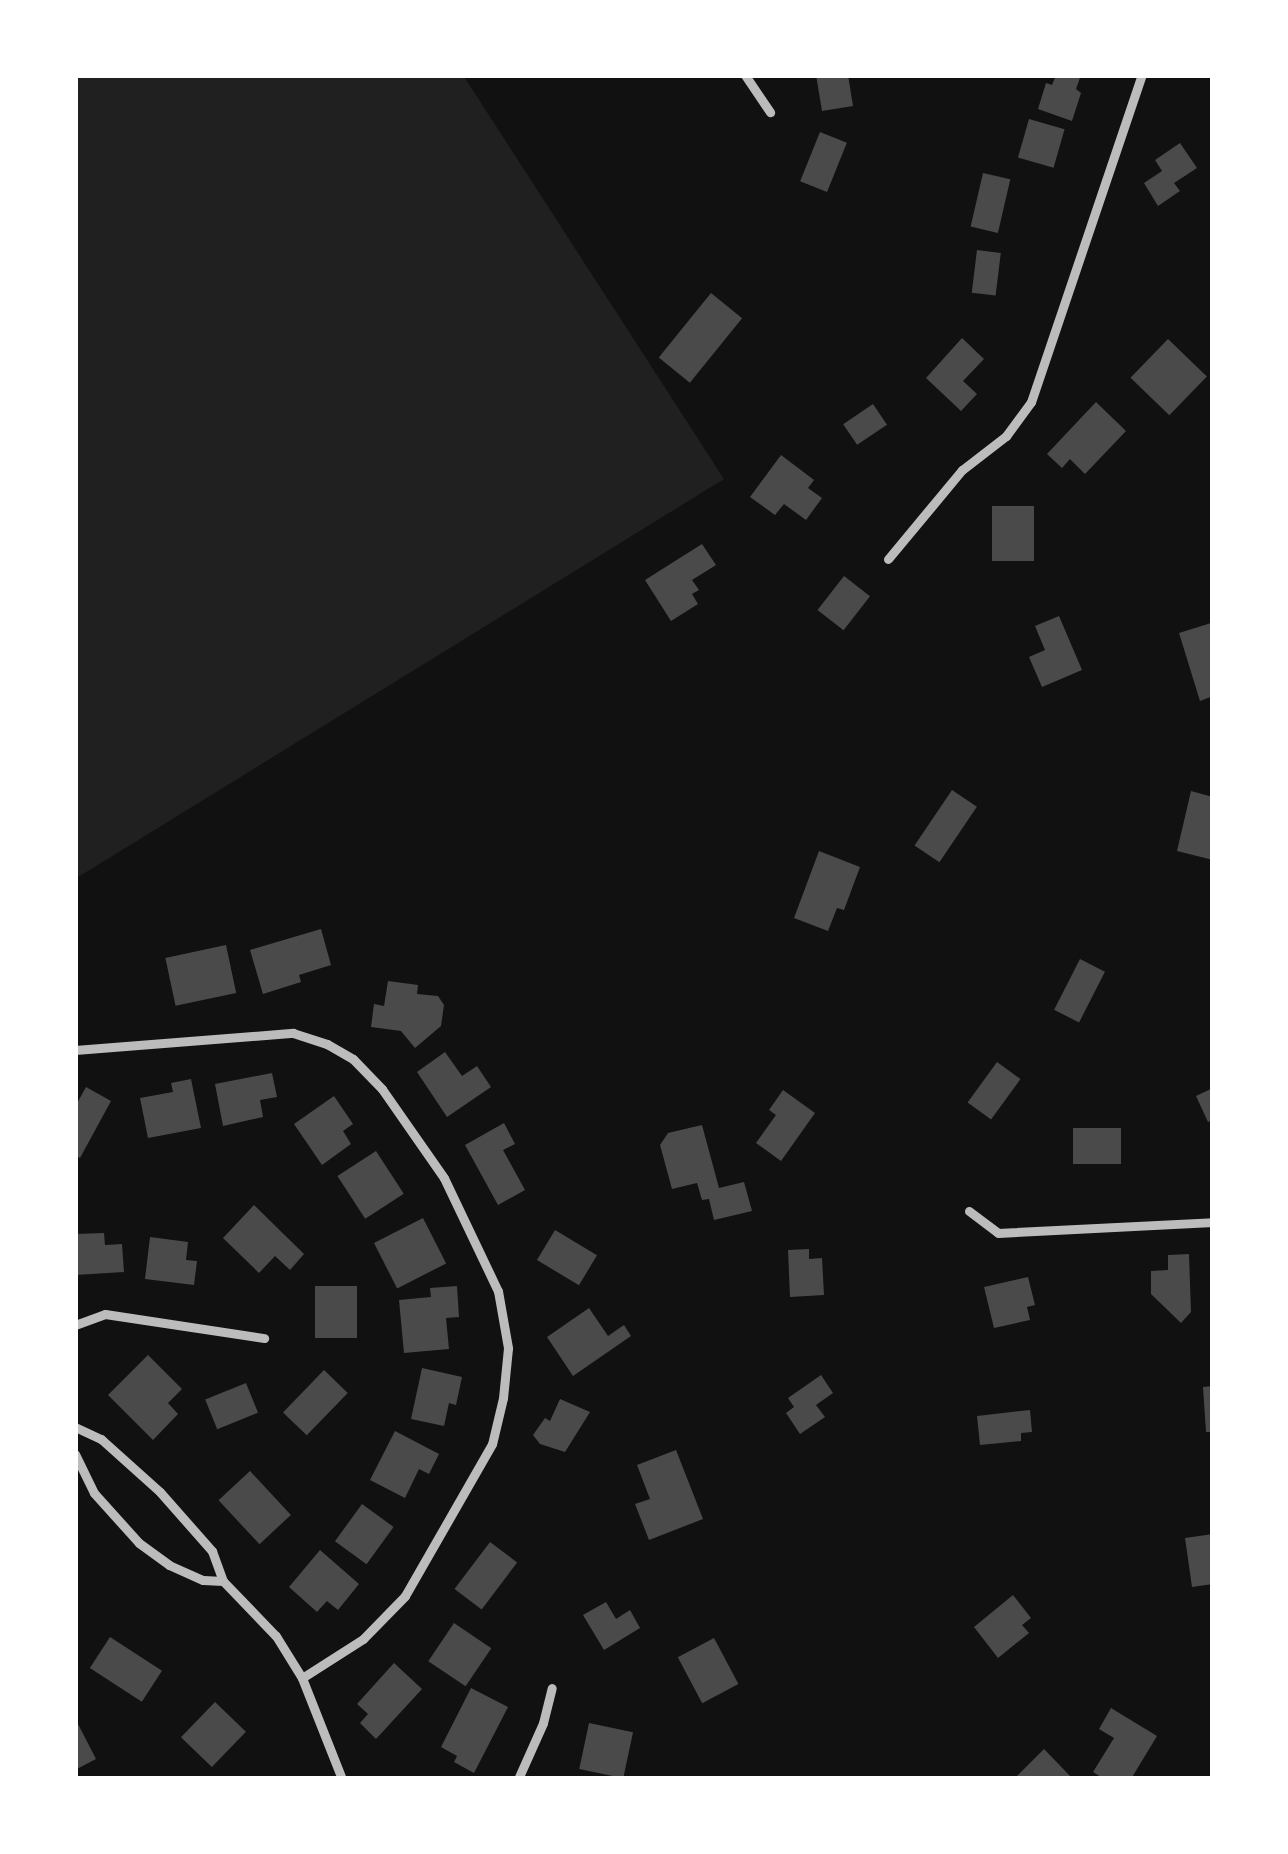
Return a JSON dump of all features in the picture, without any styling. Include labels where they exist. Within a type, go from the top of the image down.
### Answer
[{"type":"street","points":[[744,75],[770,112]]},
{"type":"street","points":[[888,559],[962,470],[1006,436],[1031,402],[1142,75]]},
{"type":"street","points":[[75,1050],[292,1033],[340,1051],[382,1089],[444,1178],[498,1291],[508,1348],[503,1398],[492,1444],[405,1596],[363,1638],[302,1678]]},
{"type":"street","points":[[968,1211],[998,1232],[1213,1222]]},
{"type":"street","points":[[75,1325],[104,1314],[264,1338]]},
{"type":"street","points":[[75,1427],[101,1439],[160,1492],[212,1551],[224,1581],[276,1636],[302,1678],[342,1779]]},
{"type":"street","points":[[75,1454],[94,1494],[140,1544],[168,1565],[203,1580],[224,1581]]},
{"type":"street","points":[[518,1779],[543,1722],[552,1688]]},
{"type":"shaded area","points":[[75,75],[463,75],[724,479],[75,879]]},
{"type":"building","points":[[816,75],[848,75],[853,106],[822,111]]},
{"type":"building","points":[[1056,75],[1081,75],[1076,89],[1081,93],[1072,121],[1038,109],[1046,83],[1052,85]]},
{"type":"building","points":[[1029,119],[1065,129],[1054,168],[1018,157]]},
{"type":"building","points":[[820,132],[847,143],[827,192],[800,181]]},
{"type":"building","points":[[1180,143],[1197,168],[1174,183],[1180,191],[1158,206],[1144,183],[1162,171],[1155,160]]},
{"type":"building","points":[[983,173],[1010,179],[998,233],[971,227]]},
{"type":"building","points":[[977,250],[1001,253],[996,296],[972,293]]},
{"type":"building","points":[[711,293],[742,318],[690,383],[659,358]]},
{"type":"building","points":[[962,338],[984,359],[963,381],[977,394],[961,411],[926,378]]},
{"type":"building","points":[[1168,339],[1207,377],[1169,415],[1130,378]]},
{"type":"building","points":[[1096,402],[1126,431],[1085,474],[1070,459],[1062,468],[1047,454]]},
{"type":"building","points":[[873,404],[887,425],[857,445],[843,424]]},
{"type":"building","points":[[781,455],[814,480],[808,488],[822,498],[806,520],[784,504],[775,515],[750,497]]},
{"type":"building","points":[[992,506],[1034,506],[1034,561],[992,561]]},
{"type":"building","points":[[702,544],[716,565],[692,580],[699,590],[692,594],[698,604],[671,621],[645,580]]},
{"type":"building","points":[[844,576],[870,596],[844,630],[818,610]]},
{"type":"building","points":[[1059,616],[1082,670],[1042,687],[1029,657],[1045,650],[1035,626]]},
{"type":"building","points":[[1211,623],[1213,696],[1200,701],[1179,633]]},
{"type":"building","points":[[952,790],[977,807],[939,862],[915,846]]},
{"type":"building","points":[[1191,791],[1213,797],[1213,860],[1177,851]]},
{"type":"building","points":[[819,851],[860,867],[844,910],[837,908],[828,931],[794,918]]},
{"type":"building","points":[[321,929],[331,965],[299,975],[301,982],[263,994],[250,950]]},
{"type":"building","points":[[226,945],[236,993],[176,1006],[165,958]]},
{"type":"building","points":[[1080,959],[1105,972],[1079,1022],[1054,1010]]},
{"type":"building","points":[[388,981],[418,985],[417,994],[438,996],[444,1005],[441,1026],[415,1048],[401,1031],[371,1027],[374,1004],[384,1006]]},
{"type":"building","points":[[445,1052],[462,1076],[477,1066],[491,1087],[447,1117],[417,1072]]},
{"type":"building","points":[[997,1062],[1020,1079],[991,1119],[968,1102]]},
{"type":"building","points":[[272,1073],[277,1097],[260,1100],[263,1117],[223,1126],[215,1084]]},
{"type":"building","points":[[191,1079],[201,1128],[148,1138],[140,1098],[173,1092],[171,1083]]},
{"type":"building","points":[[86,1087],[111,1101],[80,1158],[75,1155],[75,1107]]},
{"type":"building","points":[[1213,1088],[1213,1120],[1208,1122],[1196,1096]]},
{"type":"building","points":[[783,1090],[815,1113],[781,1161],[756,1143],[776,1115],[769,1110]]},
{"type":"building","points":[[334,1096],[353,1124],[343,1131],[351,1144],[322,1165],[294,1124]]},
{"type":"building","points":[[504,1123],[515,1144],[503,1150],[525,1190],[498,1205],[465,1145]]},
{"type":"building","points":[[702,1125],[719,1188],[744,1182],[752,1211],[714,1220],[709,1199],[702,1200],[697,1183],[672,1189],[660,1145],[668,1133]]},
{"type":"building","points":[[1073,1128],[1121,1128],[1121,1164],[1073,1164]]},
{"type":"building","points":[[376,1151],[404,1194],[365,1219],[337,1176]]},
{"type":"building","points":[[254,1205],[304,1254],[290,1270],[275,1256],[259,1273],[223,1238]]},
{"type":"building","points":[[423,1218],[446,1263],[397,1288],[374,1243]]},
{"type":"building","points":[[555,1230],[597,1255],[579,1285],[537,1260]]},
{"type":"building","points":[[104,1233],[105,1245],[122,1244],[124,1272],[75,1275],[75,1234]]},
{"type":"building","points":[[150,1237],[188,1242],[186,1260],[197,1261],[194,1285],[145,1279]]},
{"type":"building","points":[[809,1249],[809,1259],[822,1258],[824,1295],[790,1297],[788,1250]]},
{"type":"building","points":[[1189,1254],[1191,1312],[1181,1323],[1151,1294],[1151,1271],[1168,1270],[1168,1255]]},
{"type":"building","points":[[1028,1277],[1035,1305],[1027,1307],[1030,1320],[994,1328],[984,1287]]},
{"type":"building","points":[[315,1286],[357,1286],[357,1338],[315,1338]]},
{"type":"building","points":[[457,1286],[459,1317],[446,1318],[449,1349],[404,1353],[399,1300],[431,1297],[430,1288]]},
{"type":"building","points":[[589,1308],[608,1336],[624,1325],[631,1336],[573,1376],[547,1337]]},
{"type":"building","points":[[148,1355],[182,1389],[168,1403],[178,1414],[153,1440],[108,1395]]},
{"type":"building","points":[[422,1368],[462,1377],[456,1405],[449,1403],[444,1426],[411,1419]]},
{"type":"building","points":[[324,1370],[348,1393],[307,1435],[283,1412]]},
{"type":"building","points":[[821,1375],[833,1393],[816,1405],[825,1417],[800,1434],[786,1413],[794,1407],[788,1398]]},
{"type":"building","points":[[246,1383],[258,1413],[217,1429],[205,1399]]},
{"type":"building","points":[[1213,1386],[1213,1432],[1206,1432],[1203,1387]]},
{"type":"building","points":[[560,1399],[590,1412],[565,1452],[540,1444],[533,1435],[545,1418],[550,1421]]},
{"type":"building","points":[[1030,1410],[1032,1432],[1021,1433],[1021,1441],[980,1445],[977,1416]]},
{"type":"building","points":[[395,1431],[439,1454],[429,1474],[419,1469],[405,1498],[370,1480]]},
{"type":"building","points":[[676,1450],[703,1519],[649,1540],[635,1504],[650,1499],[637,1465]]},
{"type":"building","points":[[250,1471],[291,1515],[259,1544],[219,1500]]},
{"type":"building","points":[[362,1504],[394,1527],[367,1564],[335,1541]]},
{"type":"building","points":[[1213,1534],[1213,1584],[1192,1587],[1185,1538]]},
{"type":"building","points":[[490,1542],[517,1562],[482,1610],[454,1589]]},
{"type":"building","points":[[320,1550],[359,1584],[338,1610],[327,1601],[317,1612],[289,1587]]},
{"type":"building","points":[[1013,1595],[1031,1618],[1022,1625],[1029,1633],[998,1658],[974,1627]]},
{"type":"building","points":[[606,1602],[616,1619],[630,1610],[640,1628],[604,1650],[583,1615]]},
{"type":"building","points":[[454,1623],[491,1648],[466,1686],[428,1661]]},
{"type":"building","points":[[110,1637],[162,1671],[142,1702],[90,1668]]},
{"type":"building","points":[[714,1638],[738,1684],[702,1703],[678,1657]]},
{"type":"building","points":[[394,1663],[422,1689],[376,1739],[360,1723],[368,1714],[357,1704]]},
{"type":"building","points":[[471,1688],[508,1707],[474,1773],[454,1762],[457,1756],[441,1747]]},
{"type":"building","points":[[215,1702],[246,1732],[212,1767],[181,1737]]},
{"type":"building","points":[[1111,1708],[1157,1736],[1131,1779],[1104,1779],[1093,1772],[1114,1738],[1099,1729]]},
{"type":"building","points":[[589,1723],[633,1732],[623,1778],[579,1769]]},
{"type":"building","points":[[78,1724],[96,1759],[75,1770],[75,1726]]},
{"type":"building","points":[[1044,1749],[1073,1779],[1014,1779]]}]
